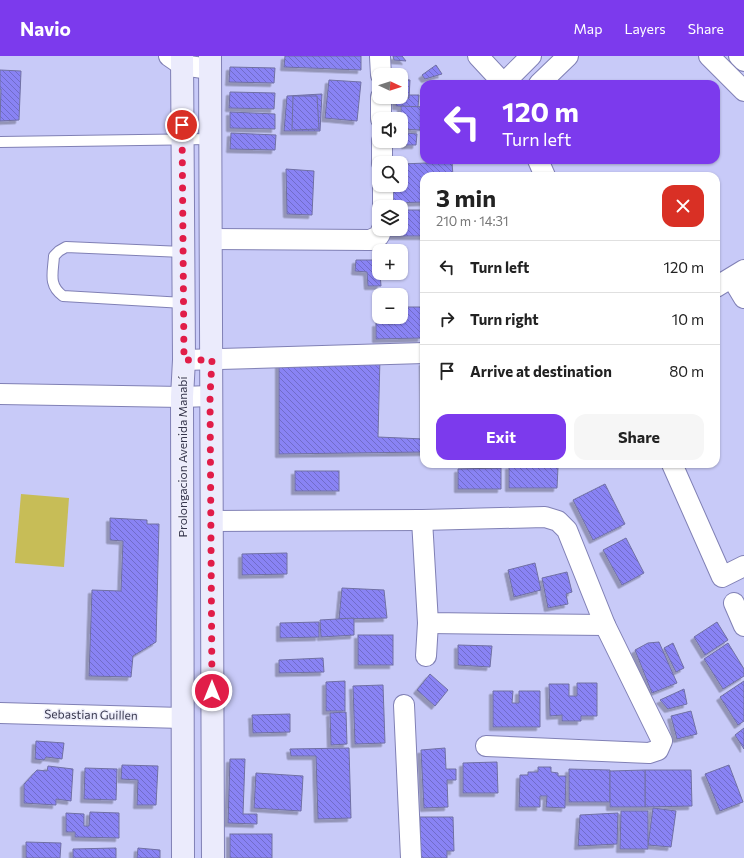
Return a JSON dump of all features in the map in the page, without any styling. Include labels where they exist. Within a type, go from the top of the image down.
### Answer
[{"type":"main road","name":"Prolongacion Avenida Manabí","points":[[178,59],[183,140],[183,858]]},
{"type":"main road","points":[[210,62],[212,360],[210,396],[213,858]]},
{"type":"street","points":[[478,56],[500,80]]},
{"type":"street","points":[[508,80],[531,56]]},
{"type":"street","points":[[543,80],[568,56]]},
{"type":"street","points":[[709,56],[744,91]]},
{"type":"street","points":[[739,56],[744,61]]},
{"type":"street","points":[[178,59],[210,62]]},
{"type":"street","points":[[211,239],[370,240],[379,236]]},
{"type":"street","points":[[731,278],[744,298]]},
{"type":"street","points":[[184,360],[420,353]]},
{"type":"street","points":[[0,394],[182,397],[210,396]]},
{"type":"street","points":[[674,468],[722,577],[744,566]]},
{"type":"street","points":[[211,521],[422,520],[545,517],[558,520],[567,530],[605,626],[662,741],[658,750],[649,753],[486,746]]},
{"type":"street","points":[[422,520],[428,623],[426,656]]},
{"type":"street","points":[[734,603],[744,626]]},
{"type":"street","points":[[428,623],[605,626]]},
{"type":"street","points":[[404,705],[411,858]]},
{"type":"street","name":"Sebastian Guillen","points":[[0,713],[182,718]]},
{"type":"lane","points":[[0,142],[210,139]]},
{"type":"lane","points":[[183,252],[66,247],[54,256],[52,281],[57,292],[63,296],[184,303]]},
{"type":"shaded area","points":[[21,494],[69,498],[64,567],[15,563]]},
{"type":"building","points":[[285,56],[361,56],[361,70],[284,67]]},
{"type":"building","points":[[393,56],[402,56],[406,61],[394,60]]},
{"type":"building","points":[[436,65],[442,74],[425,79],[422,75]]},
{"type":"building","points":[[230,67],[275,68],[274,83],[229,82]]},
{"type":"building","points":[[0,70],[21,71],[19,120],[0,121]]},
{"type":"building","points":[[329,80],[361,82],[357,121],[325,118]]},
{"type":"building","points":[[408,80],[410,80],[408,98]]},
{"type":"building","points":[[230,92],[275,93],[274,109],[229,108]]},
{"type":"building","points":[[322,94],[320,131],[284,131],[287,96]]},
{"type":"building","points":[[409,95],[419,95],[418,107],[396,106],[396,104],[408,104]]},
{"type":"building","points":[[293,96],[317,96],[319,129],[292,130]]},
{"type":"building","points":[[401,106],[420,107],[420,130],[408,129],[408,112],[401,112]]},
{"type":"building","points":[[230,112],[275,114],[275,129],[230,128]]},
{"type":"building","points":[[231,133],[276,135],[275,150],[230,149]]},
{"type":"building","points":[[408,133],[417,134],[416,145],[408,145]]},
{"type":"building","points":[[408,164],[452,164],[453,172],[420,172],[420,202],[408,202],[408,200],[392,200],[391,192],[408,192]]},
{"type":"building","points":[[286,169],[314,171],[312,215],[287,214]]},
{"type":"building","points":[[408,210],[420,210],[420,236],[408,236]]},
{"type":"building","points":[[356,260],[372,260],[372,280],[381,280],[381,286],[368,286],[367,272],[355,271]]},
{"type":"building","points":[[408,307],[420,307],[420,338],[376,339],[376,324],[408,324]]},
{"type":"building","points":[[380,357],[378,437],[420,439],[420,452],[279,454],[279,363]]},
{"type":"building","points":[[501,468],[501,489],[458,489],[458,469]]},
{"type":"building","points":[[509,468],[558,468],[557,488],[509,488]]},
{"type":"building","points":[[295,471],[339,471],[339,491],[295,491]]},
{"type":"building","points":[[605,484],[625,524],[593,540],[573,500]]},
{"type":"building","points":[[110,518],[147,520],[147,524],[159,524],[156,642],[133,656],[131,677],[89,676],[92,590],[121,591],[123,541],[110,540]]},
{"type":"building","points":[[626,538],[644,573],[622,585],[603,550]]},
{"type":"building","points":[[287,553],[287,574],[242,575],[242,554]]},
{"type":"building","points":[[535,563],[541,590],[514,597],[508,570]]},
{"type":"building","points":[[567,572],[572,592],[566,594],[568,604],[548,608],[542,578]]},
{"type":"building","points":[[342,588],[384,590],[387,618],[339,619]]},
{"type":"building","points":[[354,618],[354,635],[321,637],[320,620]]},
{"type":"building","points":[[319,622],[319,637],[280,638],[280,623]]},
{"type":"building","points":[[717,622],[728,640],[705,655],[694,637]]},
{"type":"building","points":[[358,635],[393,635],[393,665],[358,665]]},
{"type":"building","points":[[659,642],[677,683],[652,693],[635,650],[648,643]]},
{"type":"building","points":[[673,643],[684,668],[676,672],[664,648]]},
{"type":"building","points":[[728,643],[744,669],[744,676],[723,689],[704,659]]},
{"type":"building","points":[[458,645],[492,646],[490,667],[458,665]]},
{"type":"building","points":[[323,658],[324,672],[279,673],[279,660]]},
{"type":"building","points":[[430,674],[448,690],[435,706],[417,690]]},
{"type":"building","points":[[345,681],[345,711],[326,711],[326,682]]},
{"type":"building","points":[[744,681],[744,721],[738,725],[720,697]]},
{"type":"building","points":[[577,683],[597,683],[597,716],[581,716],[581,721],[562,721],[562,715],[550,716],[549,684],[569,684],[569,696],[577,696]]},
{"type":"building","points":[[383,685],[385,743],[355,744],[353,686]]},
{"type":"building","points":[[684,689],[687,704],[668,709],[660,700]]},
{"type":"building","points":[[493,691],[513,691],[512,703],[519,703],[519,691],[540,691],[540,727],[493,727]]},
{"type":"building","points":[[691,711],[697,734],[677,739],[671,716]]},
{"type":"building","points":[[346,712],[347,744],[331,745],[330,713]]},
{"type":"building","points":[[290,714],[290,732],[253,733],[252,715]]},
{"type":"building","points":[[744,728],[744,749],[735,735]]},
{"type":"building","points":[[36,741],[64,743],[62,759],[46,757],[44,760],[35,759]]},
{"type":"building","points":[[349,748],[351,818],[318,819],[316,756],[291,756],[290,749]]},
{"type":"building","points":[[445,748],[446,769],[456,769],[456,780],[447,780],[448,807],[424,808],[421,750]]},
{"type":"building","points":[[230,759],[245,759],[243,814],[257,814],[257,824],[228,823]]},
{"type":"building","points":[[497,762],[498,793],[463,793],[463,763]]},
{"type":"building","points":[[122,765],[158,766],[156,805],[137,805],[138,780],[121,779]]},
{"type":"building","points":[[729,765],[743,802],[720,811],[705,774]]},
{"type":"building","points":[[48,766],[73,769],[71,801],[56,799],[56,805],[24,803],[24,784],[37,770],[47,771]]},
{"type":"building","points":[[538,767],[551,767],[551,772],[558,773],[558,776],[566,776],[565,808],[546,807],[547,796],[540,796],[540,807],[519,807],[520,775],[528,775],[528,772],[538,772]]},
{"type":"building","points":[[85,768],[117,769],[116,800],[84,799]]},
{"type":"building","points":[[569,769],[610,770],[610,802],[569,802]]},
{"type":"building","points":[[645,770],[691,770],[692,806],[645,807]]},
{"type":"building","points":[[645,770],[645,807],[610,807],[610,771]]},
{"type":"building","points":[[256,773],[303,776],[301,811],[254,808]]},
{"type":"building","points":[[653,808],[676,811],[671,847],[648,845]]},
{"type":"building","points":[[621,811],[648,811],[648,849],[620,849]]},
{"type":"building","points":[[90,812],[119,813],[119,838],[75,837],[75,832],[66,832],[66,813],[84,814],[84,826],[89,826]]},
{"type":"building","points":[[618,813],[617,844],[578,846],[580,815]]},
{"type":"building","points":[[420,817],[453,817],[454,851],[447,851],[447,858],[420,858]]},
{"type":"building","points":[[230,834],[272,834],[272,858],[230,858]]},
{"type":"building","points":[[26,842],[61,843],[60,858],[26,858]]},
{"type":"building","points":[[116,848],[116,858],[73,858],[73,849]]},
{"type":"building","points":[[138,848],[160,850],[160,858],[137,858]]},
{"type":"route","points":[[182,125],[184,360],[212,360],[210,396],[212,691]]}]
